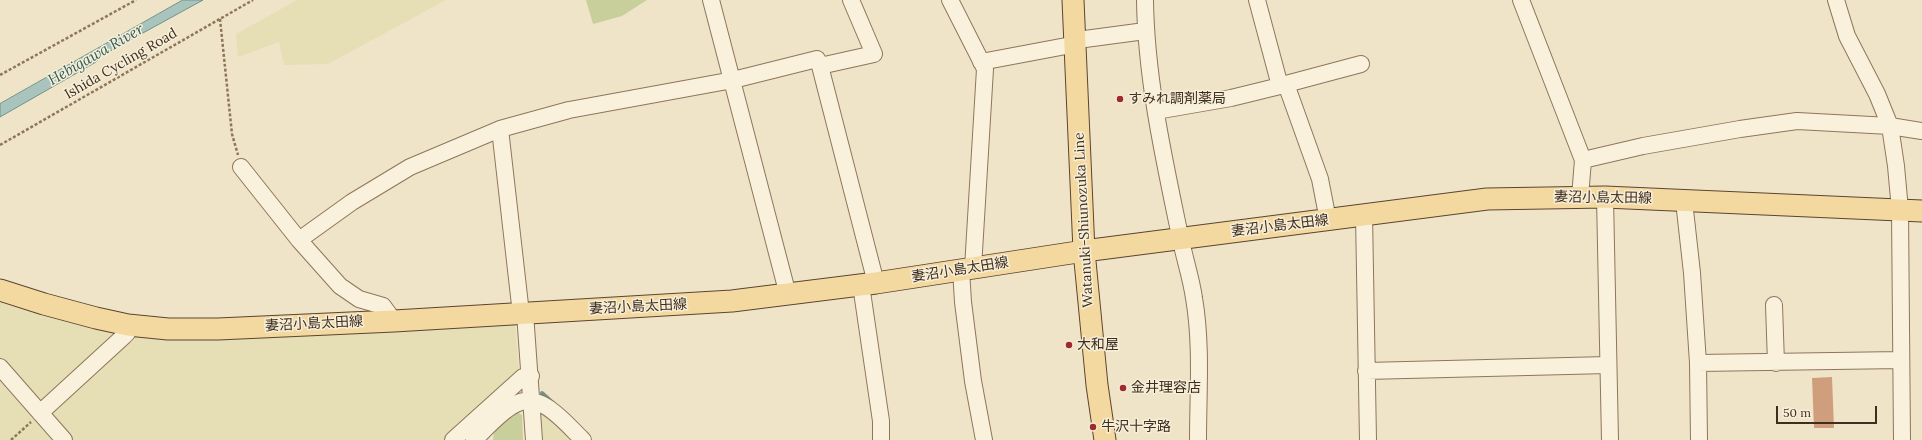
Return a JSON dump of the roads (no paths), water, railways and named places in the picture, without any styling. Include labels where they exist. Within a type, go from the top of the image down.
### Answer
[{"type":"main road","name":"Watanuki-Shiunozuka Line","points":[[1073,0],[1084,251],[1097,385],[1105,440]]},
{"type":"main road","name":"妻沼小島太田線","points":[[0,290],[44,304],[128,325],[168,329],[218,329],[394,321],[732,301],[869,284],[1180,238],[1487,199],[1605,197],[1922,211]]},
{"type":"street","points":[[711,0],[788,295]]},
{"type":"street","points":[[299,240],[352,202],[410,167],[500,129],[569,110],[733,80],[818,62],[874,54],[851,0]]},
{"type":"street","points":[[950,0],[985,70],[967,269],[962,302],[983,438]]},
{"type":"street","points":[[1145,0],[1145,31],[1156,111],[1180,238],[1190,276],[1198,325],[1198,440]]},
{"type":"street","points":[[1257,0],[1283,85],[1320,179],[1328,220]]},
{"type":"street","points":[[1521,0],[1583,160],[1580,197]]},
{"type":"street","points":[[1836,0],[1847,36],[1877,94],[1890,126],[1896,166],[1900,210],[1902,440]]},
{"type":"street","points":[[981,62],[1076,43],[1085,39],[1145,31]]},
{"type":"street","points":[[818,62],[869,284],[881,421],[881,440]]},
{"type":"street","points":[[1156,111],[1231,98],[1361,64]]},
{"type":"street","points":[[1583,160],[1643,146],[1740,128],[1797,121],[1890,126],[1922,131]]},
{"type":"street","points":[[500,129],[520,305],[525,313],[533,401],[534,440]]},
{"type":"street","points":[[242,167],[299,240],[340,286],[359,299],[383,306],[394,321]]},
{"type":"street","points":[[1605,197],[1610,440]]},
{"type":"street","points":[[1684,201],[1692,273],[1698,364],[1699,440]]},
{"type":"street","points":[[1364,215],[1368,440]]},
{"type":"street","points":[[1774,305],[1776,363]]},
{"type":"street","points":[[40,413],[124,336],[128,325]]},
{"type":"street","points":[[1698,364],[1902,360]]},
{"type":"street","points":[[1366,370],[1608,365]]},
{"type":"street","points":[[0,367],[64,440]]},
{"type":"street","points":[[453,440],[523,378],[531,376]]},
{"type":"street","points":[[479,438],[513,405],[525,401],[533,401],[546,406],[583,440]]},
{"type":"water","name":"Hebigawa River","points":[[183,0],[203,0],[101,56],[96,62],[0,117],[0,104]]},
{"type":"waterway","points":[[542,393],[553,403]]},
{"type":"place","name":"すみれ調剤薬局","points":[[1120,99]]},
{"type":"place","name":"大和屋","points":[[1069,345]]},
{"type":"place","name":"金井理容店","points":[[1123,388]]},
{"type":"place","name":"牛沢十字路","points":[[1093,427]]}]
